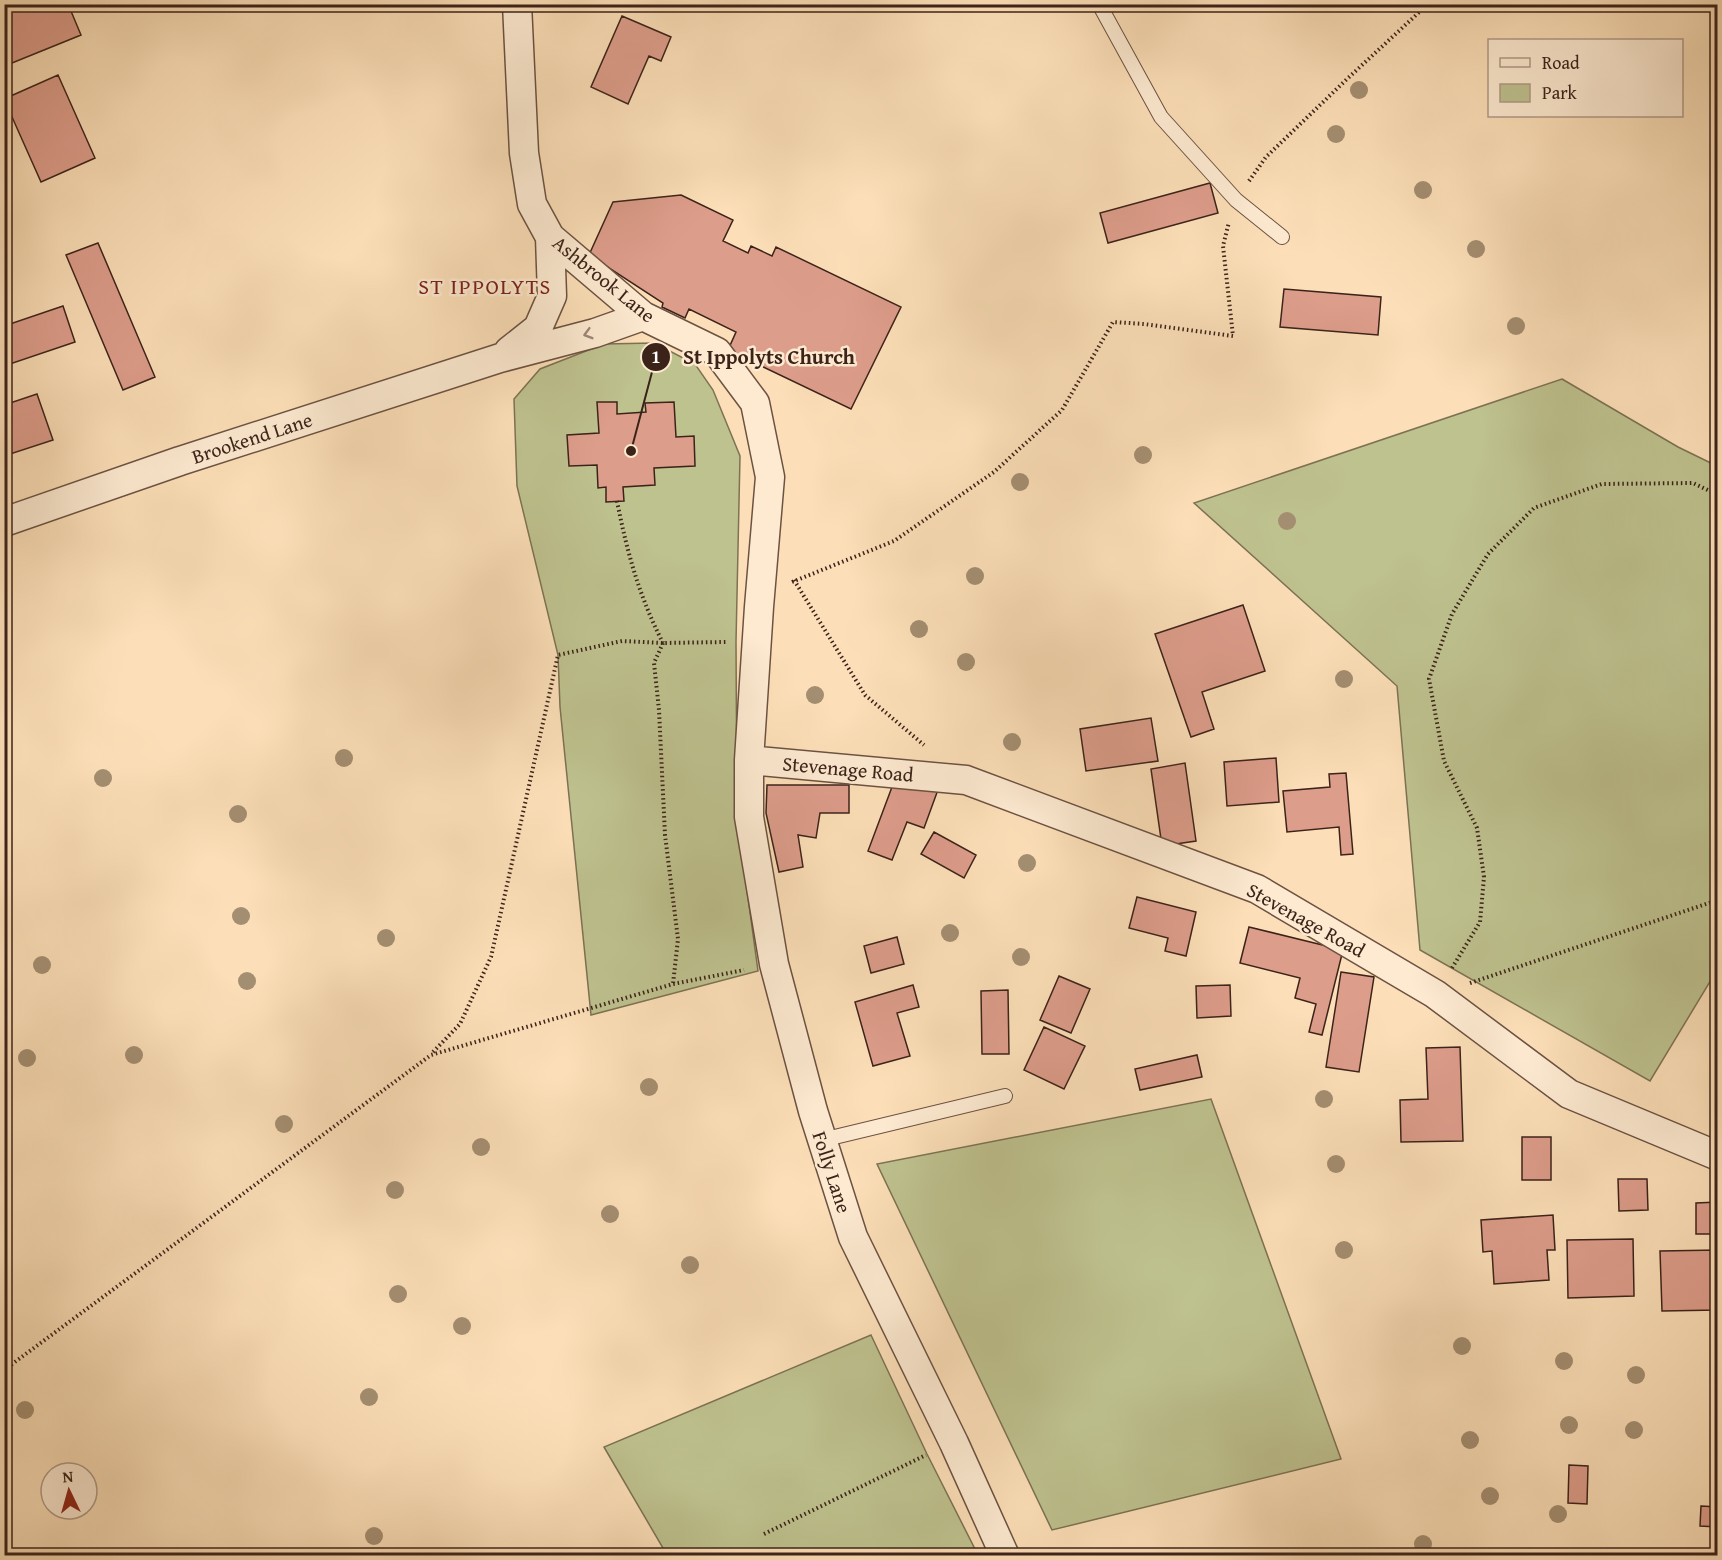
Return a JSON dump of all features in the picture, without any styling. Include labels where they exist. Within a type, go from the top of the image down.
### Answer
[{"type":"street","name":"Ashbrook Lane","points":[[517,4],[524,153],[532,204],[550,237],[643,316],[717,352],[755,403],[770,477],[749,760]]},
{"type":"street","name":"Brookend Lane","points":[[500,358],[538,328],[552,296],[550,237]]},
{"type":"street","name":"Brookend Lane","points":[[4,522],[180,461],[500,358],[595,333],[643,316]]},
{"type":"street","name":"Stevenage Road","points":[[749,760],[966,780],[1257,889],[1435,994],[1569,1094],[1718,1156]]},
{"type":"street","name":"Folly Lane","points":[[749,760],[749,818],[774,964],[822,1140],[853,1237],[954,1443],[1005,1556]]},
{"type":"lane","points":[[1098,4],[1161,117],[1236,200],[1282,237]]},
{"type":"lane","points":[[822,1140],[1005,1096]]},
{"type":"path","points":[[759,608],[794,580],[894,541],[994,472],[1062,410],[1113,322],[1233,336],[1223,246],[1236,200],[1266,157],[1428,4]]},
{"type":"path","points":[[1435,994],[1480,922],[1484,877],[1477,828],[1444,761],[1429,679],[1452,614],[1488,554],[1534,508],[1602,484],[1693,483],[1718,495]]},
{"type":"path","points":[[617,501],[628,554],[646,611],[663,643]]},
{"type":"path","points":[[794,580],[865,694],[966,780]]},
{"type":"path","points":[[4,1370],[431,1054],[460,1024],[491,957],[558,655],[622,641],[736,642],[756,646]]},
{"type":"path","points":[[663,643],[654,663],[659,710],[665,835],[678,939],[673,984]]},
{"type":"path","points":[[1435,994],[1718,900]]},
{"type":"path","points":[[431,1054],[673,984],[774,964]]},
{"type":"path","points":[[764,1534],[954,1443]]},
{"type":"green space","points":[[654,343],[695,364],[713,390],[740,456],[736,642],[737,817],[758,971],[591,1015],[560,707],[558,655],[517,486],[514,399],[540,369],[604,344]]},
{"type":"green space","points":[[1562,379],[1678,447],[1717,466],[1717,970],[1650,1081],[1420,950],[1397,686],[1194,503]]},
{"type":"green space","points":[[1211,1099],[1341,1459],[1052,1530],[877,1164]]},
{"type":"green space","points":[[871,1335],[978,1555],[667,1555],[604,1447]]},
{"type":"building","points":[[4,4],[68,4],[81,35],[7,65],[4,59]]},
{"type":"building","points":[[622,16],[671,37],[661,61],[649,56],[628,104],[591,87]]},
{"type":"building","points":[[58,75],[95,158],[41,182],[4,99]]},
{"type":"building","points":[[1210,183],[1218,213],[1108,243],[1100,213]]},
{"type":"building","points":[[681,195],[733,220],[723,241],[748,253],[751,246],[772,256],[776,247],[901,307],[851,409],[728,350],[736,332],[689,309],[685,318],[662,307],[663,303],[589,255],[613,202]]},
{"type":"building","points":[[98,243],[155,377],[123,390],[66,255]]},
{"type":"building","points":[[1284,289],[1381,297],[1378,335],[1280,327]]},
{"type":"building","points":[[63,306],[75,342],[4,366],[4,326]]},
{"type":"building","points":[[37,394],[53,440],[4,456],[4,405]]},
{"type":"building","points":[[597,402],[617,402],[617,414],[646,412],[645,403],[674,402],[676,437],[694,436],[695,466],[654,468],[655,485],[623,487],[624,501],[606,502],[606,487],[598,488],[597,465],[569,466],[567,435],[599,433]]},
{"type":"building","points":[[1243,605],[1265,671],[1202,692],[1214,729],[1191,737],[1155,634]]},
{"type":"building","points":[[1151,718],[1158,761],[1086,771],[1080,729]]},
{"type":"building","points":[[1276,758],[1279,802],[1227,806],[1224,762]]},
{"type":"building","points":[[1185,763],[1196,841],[1162,846],[1151,769]]},
{"type":"building","points":[[898,771],[939,787],[924,828],[907,822],[892,860],[868,851]]},
{"type":"building","points":[[1346,773],[1353,854],[1341,855],[1339,827],[1287,832],[1283,791],[1330,787],[1329,774]]},
{"type":"building","points":[[767,785],[849,785],[849,813],[820,813],[816,838],[798,835],[803,867],[779,872],[766,813]]},
{"type":"building","points":[[934,832],[976,855],[964,878],[921,854]]},
{"type":"building","points":[[1137,897],[1196,912],[1186,956],[1165,951],[1168,938],[1129,928]]},
{"type":"building","points":[[1249,927],[1343,950],[1322,1035],[1309,1032],[1316,1004],[1295,998],[1300,978],[1240,963]]},
{"type":"building","points":[[897,937],[904,964],[871,973],[864,946]]},
{"type":"building","points":[[1341,972],[1374,977],[1359,1072],[1326,1067]]},
{"type":"building","points":[[1059,976],[1090,989],[1071,1033],[1040,1020]]},
{"type":"building","points":[[913,985],[919,1007],[897,1013],[910,1056],[873,1066],[855,1002]]},
{"type":"building","points":[[1230,985],[1231,1016],[1197,1018],[1196,986]]},
{"type":"building","points":[[1008,990],[1009,1054],[982,1054],[981,991]]},
{"type":"building","points":[[1044,1027],[1085,1046],[1064,1089],[1024,1070]]},
{"type":"building","points":[[1460,1047],[1463,1141],[1401,1142],[1400,1100],[1428,1099],[1426,1048]]},
{"type":"building","points":[[1197,1055],[1202,1077],[1140,1090],[1135,1069]]},
{"type":"building","points":[[1522,1137],[1551,1137],[1551,1180],[1522,1180]]},
{"type":"building","points":[[1618,1179],[1647,1179],[1648,1210],[1619,1211]]},
{"type":"building","points":[[1718,1202],[1718,1234],[1696,1234],[1696,1203]]},
{"type":"building","points":[[1553,1215],[1555,1250],[1547,1250],[1549,1280],[1494,1284],[1492,1251],[1483,1252],[1481,1220]]},
{"type":"building","points":[[1633,1239],[1634,1296],[1568,1298],[1567,1240]]},
{"type":"building","points":[[1718,1250],[1718,1310],[1662,1311],[1660,1251]]},
{"type":"building","points":[[1569,1465],[1588,1466],[1587,1504],[1568,1503]]},
{"type":"building","points":[[1701,1506],[1718,1507],[1718,1527],[1700,1526]]},
{"type":"place","name":"St Ippolyts Church","points":[[631,451]]},
{"type":"district","name":"ST IPPOLYTS","points":[[485,286]]}]
